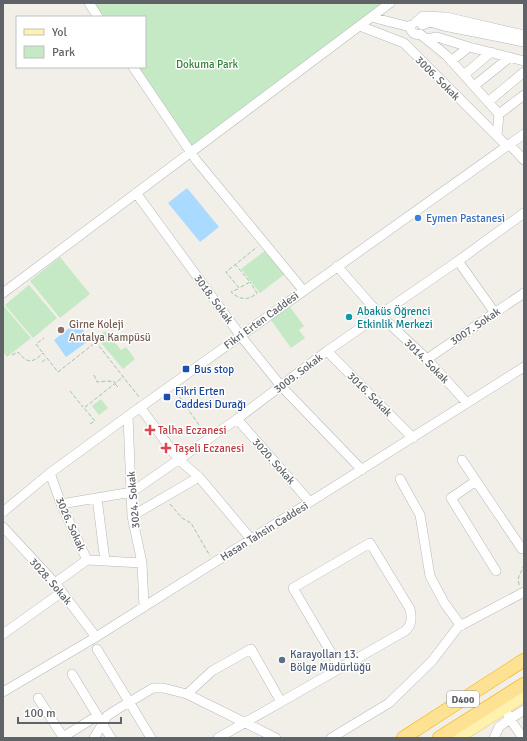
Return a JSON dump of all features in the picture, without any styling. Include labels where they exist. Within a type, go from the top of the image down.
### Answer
[{"type":"highway","name":"D400","points":[[402,738],[524,660]]},
{"type":"highway","name":"D400","points":[[439,738],[524,684]]},
{"type":"main road","points":[[458,738],[524,696]]},
{"type":"street","points":[[89,3],[97,16]]},
{"type":"street","points":[[3,293],[192,153],[333,44],[390,3]]},
{"type":"street","points":[[375,14],[419,27],[437,36],[469,47],[524,61]]},
{"type":"street","points":[[419,27],[446,17],[524,35]]},
{"type":"street","points":[[419,27],[430,22],[524,42]]},
{"type":"street","name":"3006. Sokak","points":[[360,26],[404,43],[497,136],[524,160]]},
{"type":"street","points":[[419,27],[499,114]]},
{"type":"street","points":[[451,61],[469,47]]},
{"type":"street","points":[[464,75],[491,52]]},
{"type":"street","points":[[474,86],[510,57]]},
{"type":"street","points":[[134,68],[196,160],[303,290]]},
{"type":"street","points":[[488,102],[524,72]]},
{"type":"street","points":[[497,136],[499,114],[524,95]]},
{"type":"street","name":"Fikri Erten Caddesi","points":[[3,512],[50,474],[142,405],[524,134]]},
{"type":"street","name":"3018. Sokak","points":[[136,193],[240,335],[281,386],[362,470]]},
{"type":"street","name":"3009. Sokak","points":[[61,504],[132,492],[237,419],[327,351],[458,261],[524,213]]},
{"type":"street","points":[[458,261],[495,312]]},
{"type":"street","name":"3014. Sokak","points":[[337,266],[380,315],[427,359],[467,403]]},
{"type":"street","name":"3007. Sokak","points":[[427,359],[524,293]]},
{"type":"street","name":"3016. Sokak","points":[[327,351],[413,438]]},
{"type":"street","name":"Hasan Tahsin Caddesi","points":[[3,692],[96,637],[524,367]]},
{"type":"street","points":[[142,405],[179,460],[199,477],[251,539]]},
{"type":"street","name":"3024. Sokak","points":[[128,416],[132,516],[142,563],[144,607]]},
{"type":"street","name":"3020. Sokak","points":[[237,419],[310,502]]},
{"type":"street","points":[[462,460],[522,549],[524,547]]},
{"type":"street","name":"3026. Sokak","points":[[50,474],[61,504],[87,560],[55,583]]},
{"type":"street","points":[[132,516],[199,477]]},
{"type":"street","points":[[400,478],[420,515],[430,576],[461,626]]},
{"type":"street","points":[[476,481],[451,498],[496,571]]},
{"type":"street","points":[[97,498],[105,561]]},
{"type":"street","name":"3028. Sokak","points":[[3,527],[55,583],[96,637]]},
{"type":"street","points":[[218,738],[281,702],[340,668],[404,631],[408,628],[411,623],[410,609],[370,543],[293,588],[340,668]]},
{"type":"street","points":[[87,560],[142,563]]},
{"type":"street","points":[[3,634],[62,592]]},
{"type":"street","points":[[331,738],[389,703],[432,661],[458,627],[523,592]]},
{"type":"street","points":[[97,649],[151,738]]},
{"type":"street","points":[[187,694],[212,672],[251,649],[281,702]]},
{"type":"street","points":[[72,674],[111,738]]},
{"type":"street","points":[[38,698],[63,737],[100,720],[153,688],[163,688],[187,694],[276,738]]},
{"type":"street","points":[[504,709],[523,738]]},
{"type":"street","points":[[494,738],[499,727],[524,710]]},
{"type":"street","points":[[94,738],[100,720]]},
{"type":"path","points":[[239,288],[226,272],[263,242]]},
{"type":"path","points":[[235,264],[250,282],[258,292],[254,296],[247,299],[242,299],[231,292],[250,282]]},
{"type":"path","points":[[44,338],[36,344],[58,372],[96,342],[123,376],[142,405]]},
{"type":"path","points":[[12,356],[18,352],[25,360],[30,361],[34,360],[43,353]]},
{"type":"path","points":[[42,362],[47,358]]},
{"type":"path","points":[[94,375],[97,382],[108,381],[115,383],[119,388]]},
{"type":"path","points":[[84,408],[123,376]]},
{"type":"path","points":[[170,385],[208,439]]},
{"type":"path","points":[[70,391],[94,421],[90,424]]},
{"type":"path","points":[[166,496],[172,508],[182,518],[191,523],[214,562]]},
{"type":"path","points":[[523,592],[518,579],[524,565]]},
{"type":"green space","name":"Dokuma Park","points":[[89,3],[391,3],[192,153],[134,68],[146,68],[146,16],[97,16]]},
{"type":"green space","points":[[266,250],[285,274],[260,293],[241,269]]},
{"type":"green space","points":[[60,257],[90,294],[60,318],[30,281]]},
{"type":"green space","points":[[29,285],[57,318],[33,338],[5,305]]},
{"type":"green space","points":[[3,305],[31,338],[7,357],[3,352]]},
{"type":"green space","points":[[290,307],[304,326],[299,330],[305,338],[291,348],[271,320]]},
{"type":"green space","points":[[105,331],[121,350],[126,347],[135,359],[123,369],[97,338]]},
{"type":"green space","points":[[101,399],[108,408],[99,415],[92,406]]},
{"type":"water","points":[[187,188],[219,227],[200,242],[168,203]]},
{"type":"water","points":[[77,322],[90,340],[66,357],[54,340]]},
{"type":"place","name":"Eymen Pastanesi","points":[[418,218]]},
{"type":"place","name":"Abaküs Öğrenci Etkinlik Merkezi","points":[[349,317]]},
{"type":"place","name":"Girne Koleji Antalya Kampüsü","points":[[61,330]]},
{"type":"place","name":"Bus stop","points":[[186,369]]},
{"type":"place","name":"Fikri Erten Caddesi Durağı","points":[[167,397]]},
{"type":"place","name":"Talha Eczanesi","points":[[150,430]]},
{"type":"place","name":"Taşeli Eczanesi","points":[[166,448]]},
{"type":"place","name":"Karayolları 13. Bölge Müdürlüğü","points":[[282,660]]}]
